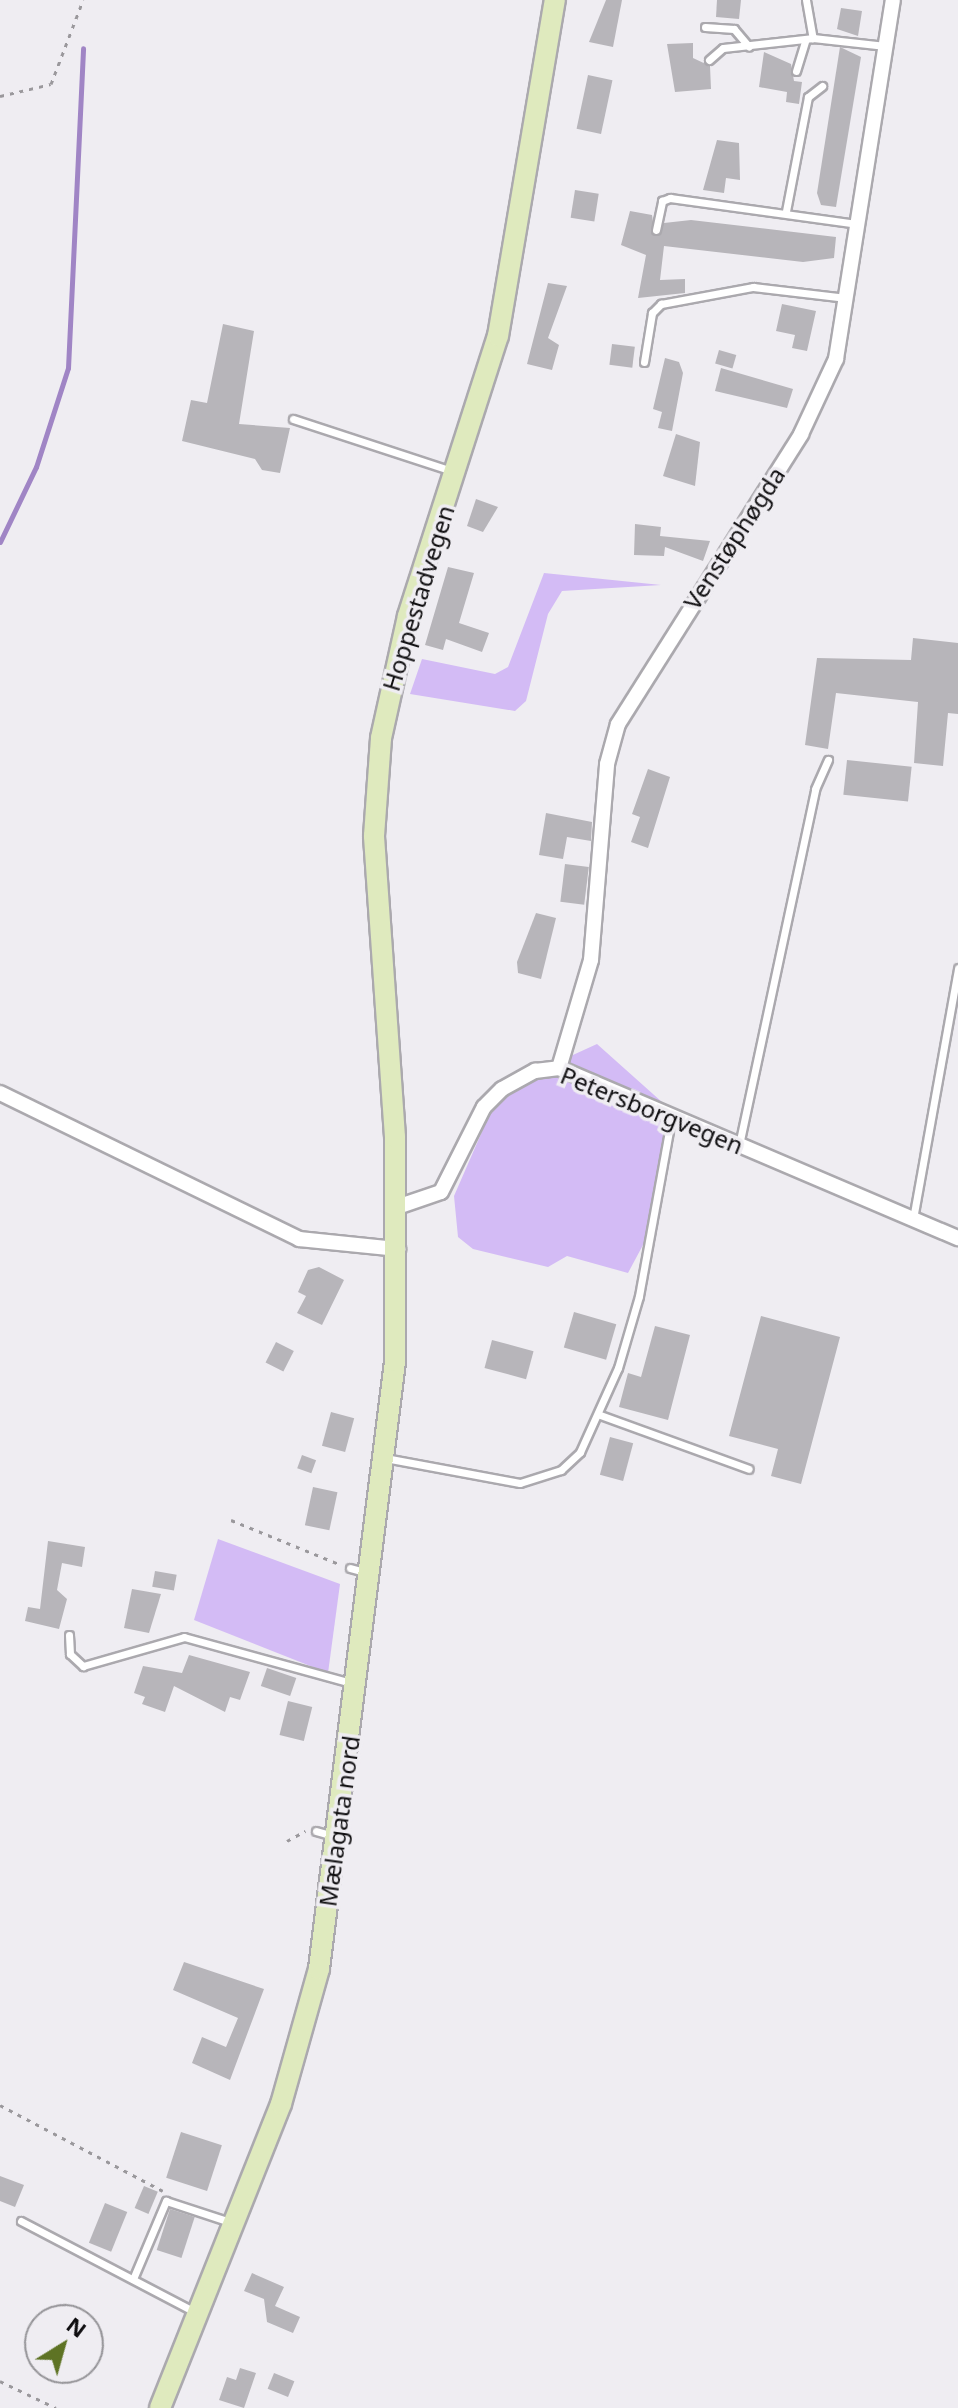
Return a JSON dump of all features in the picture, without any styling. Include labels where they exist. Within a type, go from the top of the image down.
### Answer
[{"type":"main road","name":"Hoppestadvegen","points":[[397,1207],[375,898],[375,793],[398,650],[458,473],[508,286],[555,0]]},
{"type":"main road","name":"Mælagata nord","points":[[160,2408],[233,2223],[308,2019],[337,1837],[385,1458],[398,1249],[397,1207]]},
{"type":"street","name":"Venstøphøgda","points":[[559,1068],[591,960],[607,764],[618,724],[815,411],[836,359],[860,224],[893,0]]},
{"type":"street","name":"Petersborgvegen","points":[[397,1207],[441,1192],[484,1107],[502,1089],[535,1071],[559,1068],[958,1238]]},
{"type":"street","points":[[0,1093],[299,1239],[398,1249]]},
{"type":"lane","points":[[796,71],[809,40],[806,0]]},
{"type":"lane","points":[[705,27],[734,29],[749,47]]},
{"type":"lane","points":[[709,60],[723,48],[809,40],[886,46]]},
{"type":"lane","points":[[786,211],[808,97],[822,86]]},
{"type":"lane","points":[[656,230],[665,198],[786,211],[860,224]]},
{"type":"lane","points":[[644,362],[652,313],[661,304],[753,287],[848,299]]},
{"type":"lane","points":[[293,419],[458,473]]},
{"type":"lane","points":[[739,1145],[815,789],[828,760]]},
{"type":"lane","points":[[913,1219],[958,968]]},
{"type":"lane","points":[[385,1458],[520,1483],[561,1470],[600,1415],[639,1296],[672,1115]]},
{"type":"lane","points":[[600,1415],[749,1469]]},
{"type":"lane","points":[[350,1568],[371,1573]]},
{"type":"lane","points":[[69,1635],[70,1654],[83,1666],[184,1637],[357,1683]]},
{"type":"lane","points":[[316,1831],[337,1837]]},
{"type":"lane","points":[[133,2279],[154,2217],[170,2200],[233,2223]]},
{"type":"lane","points":[[21,2221],[197,2313]]},
{"type":"path","points":[[0,96],[51,84],[83,0]]},
{"type":"path","points":[[231,1520],[350,1568]]},
{"type":"path","points":[[287,1841],[316,1831]]},
{"type":"path","points":[[0,2105],[138,2173],[170,2200]]},
{"type":"path","points":[[0,2381],[56,2408]]},
{"type":"shaded area","points":[[544,573],[661,585],[562,591],[548,614],[526,701],[515,711],[410,694],[422,659],[495,674],[508,667]]},
{"type":"shaded area","points":[[597,1044],[672,1111],[659,1215],[628,1273],[567,1256],[548,1267],[473,1249],[458,1237],[454,1196],[491,1111],[529,1075]]},
{"type":"shaded area","points":[[218,1539],[340,1584],[328,1673],[194,1620]]},
{"type":"building","points":[[606,0],[622,0],[613,47],[589,42]]},
{"type":"building","points":[[717,0],[741,0],[739,19],[716,17]]},
{"type":"building","points":[[841,8],[862,11],[858,36],[837,29]]},
{"type":"building","points":[[693,43],[693,58],[710,66],[711,89],[675,92],[667,44]]},
{"type":"building","points":[[840,47],[861,57],[836,207],[821,205],[817,193]]},
{"type":"building","points":[[764,52],[791,64],[794,81],[802,82],[799,104],[786,102],[787,92],[759,87]]},
{"type":"building","points":[[588,75],[612,80],[601,134],[577,129]]},
{"type":"building","points":[[717,140],[739,143],[740,180],[726,178],[724,193],[703,190]]},
{"type":"building","points":[[575,190],[599,194],[594,221],[571,218]]},
{"type":"building","points":[[630,211],[652,215],[655,236],[664,223],[691,220],[836,237],[834,258],[803,262],[664,246],[660,280],[685,279],[685,293],[638,298],[646,255],[621,245]]},
{"type":"building","points":[[548,283],[567,286],[548,338],[559,345],[552,370],[527,364]]},
{"type":"building","points":[[782,304],[816,311],[807,351],[792,348],[795,335],[776,331]]},
{"type":"building","points":[[223,324],[254,331],[239,424],[290,428],[280,473],[262,470],[255,459],[182,441],[191,400],[207,403]]},
{"type":"building","points":[[612,344],[635,347],[632,368],[609,365]]},
{"type":"building","points":[[719,350],[736,355],[732,368],[715,363]]},
{"type":"building","points":[[665,358],[679,362],[683,373],[672,431],[658,428],[662,412],[653,409]]},
{"type":"building","points":[[721,368],[793,389],[787,408],[715,391]]},
{"type":"building","points":[[676,434],[700,442],[695,486],[663,476]]},
{"type":"building","points":[[476,499],[498,507],[483,532],[467,526]]},
{"type":"building","points":[[635,524],[661,527],[660,536],[710,541],[703,561],[665,547],[664,556],[634,555]]},
{"type":"building","points":[[448,567],[474,573],[459,623],[489,633],[482,652],[446,639],[443,650],[425,645]]},
{"type":"building","points":[[913,638],[958,643],[958,714],[948,713],[943,766],[914,763],[918,702],[836,693],[828,749],[805,745],[817,658],[911,660]]},
{"type":"building","points":[[847,760],[912,767],[908,802],[843,795]]},
{"type":"building","points":[[648,769],[670,777],[648,848],[631,842],[640,817],[632,814]]},
{"type":"building","points":[[546,813],[592,822],[591,841],[567,837],[563,859],[539,855]]},
{"type":"building","points":[[565,864],[589,867],[584,905],[560,902]]},
{"type":"building","points":[[536,913],[556,918],[541,979],[518,973],[517,962]]},
{"type":"building","points":[[319,1267],[344,1280],[322,1325],[297,1313],[306,1296],[298,1292],[308,1270]]},
{"type":"building","points":[[574,1312],[616,1324],[606,1360],[564,1348]]},
{"type":"building","points":[[761,1316],[840,1337],[801,1484],[771,1476],[778,1449],[729,1436]]},
{"type":"building","points":[[655,1326],[690,1335],[668,1420],[619,1407],[628,1373],[641,1377]]},
{"type":"building","points":[[492,1340],[534,1351],[526,1379],[484,1368]]},
{"type":"building","points":[[276,1342],[294,1351],[283,1372],[266,1362]]},
{"type":"building","points":[[331,1412],[354,1418],[345,1452],[322,1446]]},
{"type":"building","points":[[610,1437],[633,1443],[623,1481],[600,1475]]},
{"type":"building","points":[[302,1455],[316,1460],[311,1473],[297,1468]]},
{"type":"building","points":[[313,1487],[337,1492],[329,1530],[305,1525]]},
{"type":"building","points":[[48,1541],[85,1547],[82,1567],[62,1563],[57,1590],[67,1599],[59,1629],[25,1621],[28,1607],[40,1609]]},
{"type":"building","points":[[155,1571],[177,1575],[174,1591],[152,1587]]},
{"type":"building","points":[[132,1589],[161,1594],[149,1633],[124,1628]]},
{"type":"building","points":[[189,1655],[250,1672],[240,1700],[230,1697],[225,1712],[174,1686],[165,1712],[142,1704],[145,1697],[134,1693],[143,1666],[182,1673]]},
{"type":"building","points":[[267,1668],[296,1678],[290,1696],[261,1686]]},
{"type":"building","points":[[288,1701],[312,1707],[304,1741],[280,1735]]},
{"type":"building","points":[[184,1962],[264,1989],[230,2080],[192,2063],[202,2037],[226,2047],[238,2018],[173,1990]]},
{"type":"building","points":[[181,2132],[222,2145],[207,2191],[166,2178]]},
{"type":"building","points":[[0,2176],[24,2185],[15,2207],[0,2201]]},
{"type":"building","points":[[144,2186],[158,2192],[148,2214],[135,2208]]},
{"type":"building","points":[[105,2203],[127,2212],[111,2252],[89,2243]]},
{"type":"building","points":[[170,2209],[195,2217],[181,2258],[157,2250]]},
{"type":"building","points":[[252,2273],[284,2287],[275,2306],[300,2317],[293,2333],[267,2322],[264,2299],[244,2291]]},
{"type":"building","points":[[240,2368],[256,2373],[244,2408],[219,2400],[227,2377],[236,2380]]},
{"type":"building","points":[[274,2373],[294,2381],[288,2397],[268,2389]]},
{"type":"waterway","points":[[0,542],[36,467],[68,368],[83,48]]}]
